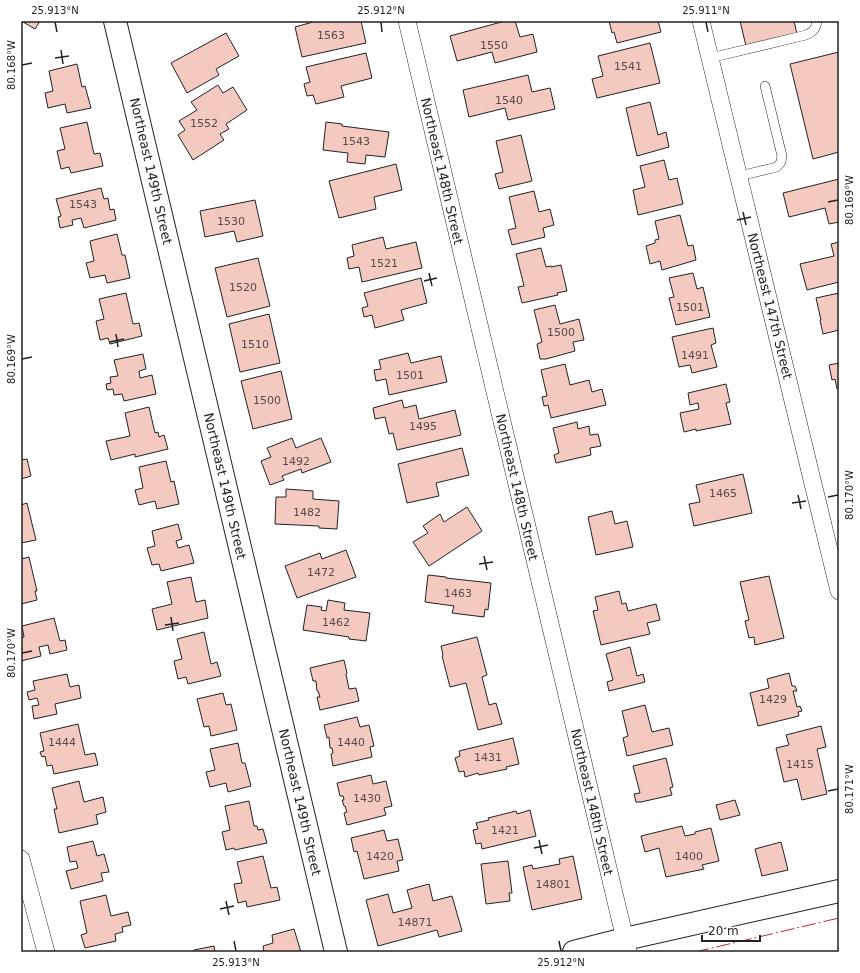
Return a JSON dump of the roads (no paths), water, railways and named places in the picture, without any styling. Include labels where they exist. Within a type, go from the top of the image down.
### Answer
[{"type":"street","name":"Northeast 149th Street","points":[[115,21],[336,952]]},
{"type":"street","name":"Northeast 148th Street","points":[[407,21],[626,946]]},
{"type":"street","name":"Northeast 147th Street","points":[[702,21],[839,591]]},
{"type":"street","points":[[21,858],[46,952]]},
{"type":"street","points":[[574,952],[626,946],[839,891]]},
{"type":"lane","points":[[710,58],[806,35],[816,28],[817,21]]},
{"type":"lane","points":[[739,176],[777,167],[781,162],[782,156],[765,86]]}]
